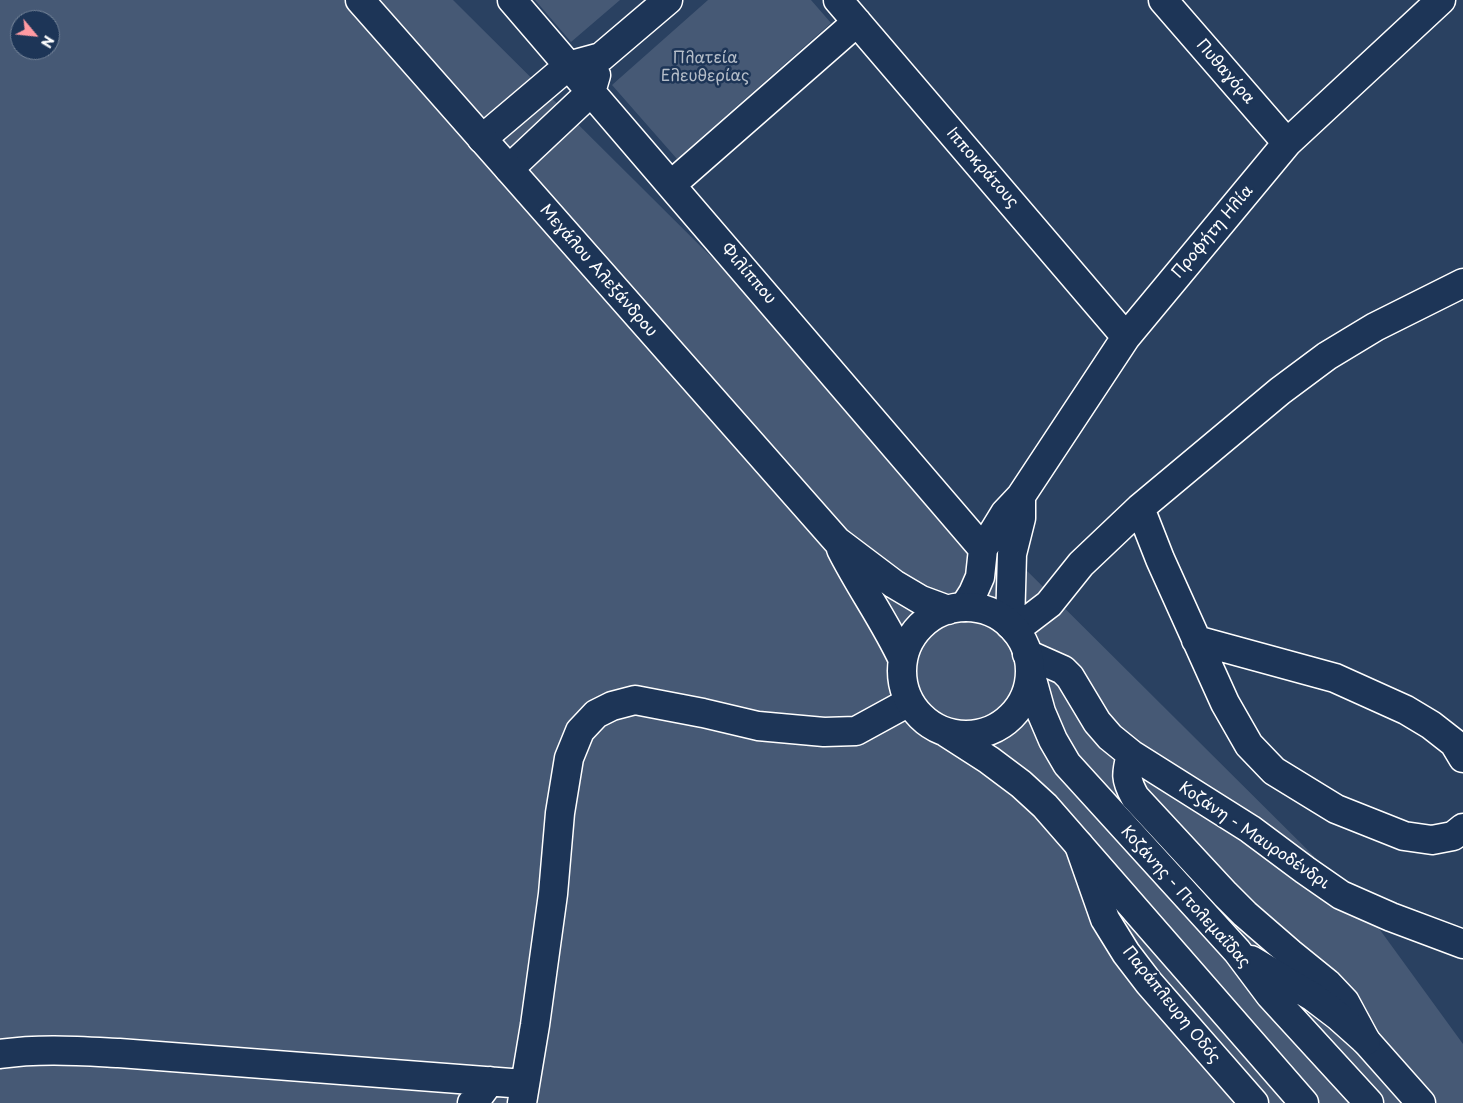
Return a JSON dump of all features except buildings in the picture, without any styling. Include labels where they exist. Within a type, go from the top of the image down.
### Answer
[{"type":"street","name":"Μεγάλου Αλεξάνδρου","points":[[360,0],[836,541],[894,584],[922,600],[956,608]]},
{"type":"street","name":"Φιλίππου","points":[[512,0],[983,548]]},
{"type":"street","points":[[482,139],[568,66],[601,57],[668,0]]},
{"type":"street","name":"Ιπποκράτους","points":[[838,0],[1126,336]]},
{"type":"street","name":"Πυθαγόρα","points":[[1163,0],[1287,143]]},
{"type":"street","name":"Προφήτη Ηλία","points":[[983,548],[1005,513],[1021,496],[1126,336],[1287,143],[1442,0]]},
{"type":"street","points":[[671,185],[857,22]]},
{"type":"street","points":[[509,170],[591,92],[601,57]]},
{"type":"street","points":[[1012,627],[1049,604],[1081,564],[1140,508],[1280,391],[1327,356],[1376,327],[1463,282]]},
{"type":"street","points":[[1012,627],[1012,554],[1021,518],[1021,496]]},
{"type":"street","points":[[1140,508],[1160,559],[1225,703],[1249,745],[1274,771],[1336,809],[1404,836],[1432,840],[1453,836],[1463,828]]},
{"type":"street","name":"Μεγάλου Αλεξάνδρου","points":[[836,541],[854,576],[893,638],[903,660]]},
{"type":"street","points":[[983,548],[980,577],[974,593],[956,608],[932,617],[918,628],[908,643],[903,660],[902,682],[910,702],[925,722],[947,733],[989,760],[1021,784],[1044,806],[1304,1103]]},
{"type":"street","points":[[947,733],[962,736],[991,730],[1003,723],[1014,713],[1023,701],[1028,687],[1029,663],[1012,627],[989,611],[956,608]]},
{"type":"street","points":[[1196,640],[1336,678],[1406,710],[1431,725],[1454,743],[1463,758]]},
{"type":"street","name":"Κοζάνη - Μαυροδένδρι","points":[[1029,663],[1063,670],[1070,677],[1097,722],[1110,737],[1131,754],[1250,829],[1304,870],[1342,894],[1391,917],[1463,944]]},
{"type":"street","name":"Κοζάνης - Πτολεμαΐδας","points":[[1029,663],[1041,712],[1053,740],[1067,764],[1237,951],[1270,995],[1370,1103]]},
{"type":"street","points":[[0,1054],[64,1050],[119,1053],[490,1081],[523,1094],[535,1025],[553,894],[560,813],[569,758],[580,731],[596,714],[612,706],[635,700],[758,726],[824,732],[856,731],[910,702]]},
{"type":"street","points":[[1131,754],[1127,770],[1128,784],[1135,797],[1245,914],[1327,983],[1344,1002],[1366,1041]]},
{"type":"street","name":"Παράπλευρη Οδός","points":[[1078,844],[1106,919],[1126,953],[1149,984],[1254,1103]]},
{"type":"street","points":[[1237,951],[1313,998],[1338,1016],[1366,1041],[1421,1103]]},
{"type":"street","points":[[472,1103],[490,1081]]},
{"type":"green space","points":[[0,0],[453,0],[1359,901],[1463,1044],[1463,1103],[0,1103]]},
{"type":"green space","points":[[535,0],[620,0],[571,42]]},
{"type":"green space","name":"Πλατεία Ελευθερίας","points":[[708,0],[811,0],[831,23],[677,159],[612,85]]}]
